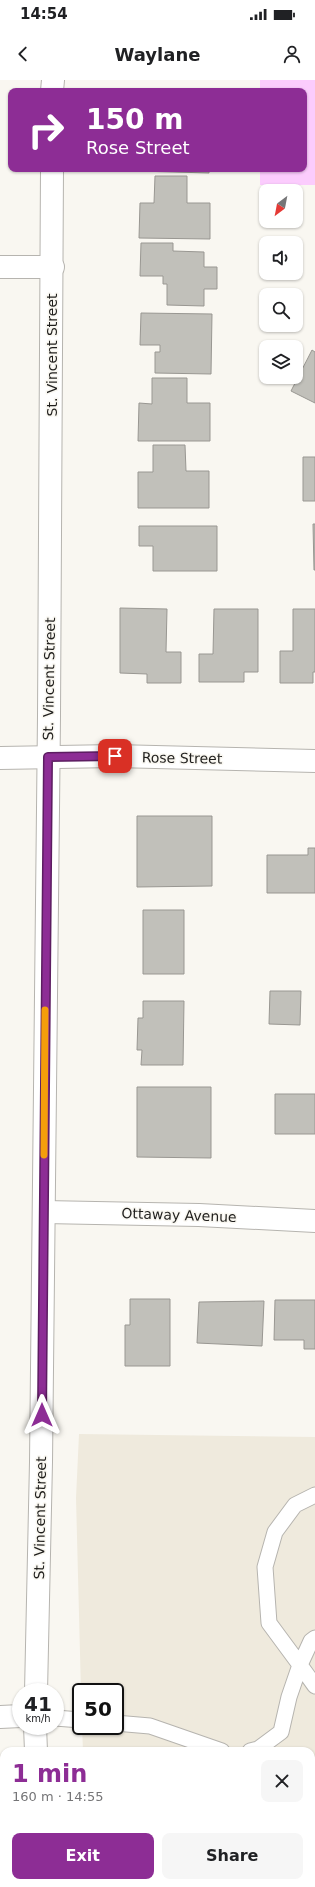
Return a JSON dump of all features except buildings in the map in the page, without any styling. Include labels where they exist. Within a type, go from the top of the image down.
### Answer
[{"type":"main road","name":"St. Vincent Street","points":[[36,1683],[44,1212],[53,267],[52,172]]},
{"type":"main road","points":[[0,267],[53,267]]},
{"type":"main road","name":"Rose Street","points":[[0,758],[115,756],[315,761]]},
{"type":"main road","name":"Ottaway Avenue","points":[[44,1212],[199,1215],[315,1221]]},
{"type":"main road","points":[[0,1716],[12,1716]]},
{"type":"main road","points":[[35,1735],[36,1747]]},
{"type":"lane","points":[[315,1495],[295,1505],[274,1532],[265,1568],[269,1623],[315,1686]]},
{"type":"lane","points":[[261,1747],[281,1732],[289,1697],[300,1665],[311,1641],[315,1638]]},
{"type":"lane","points":[[124,1724],[150,1726],[210,1747]]},
{"type":"shaded area","points":[[260,80],[315,80],[315,185],[260,184],[260,172],[307,172],[307,88],[260,88]]},
{"type":"shaded area","points":[[79,1434],[315,1437],[315,1747],[83,1747],[82,1735],[124,1735],[124,1683],[81,1683],[76,1498]]},
{"type":"slow traffic","points":[[44,1155],[45,1010]]},
{"type":"route","points":[[42,1415],[48,757],[115,756]]}]
